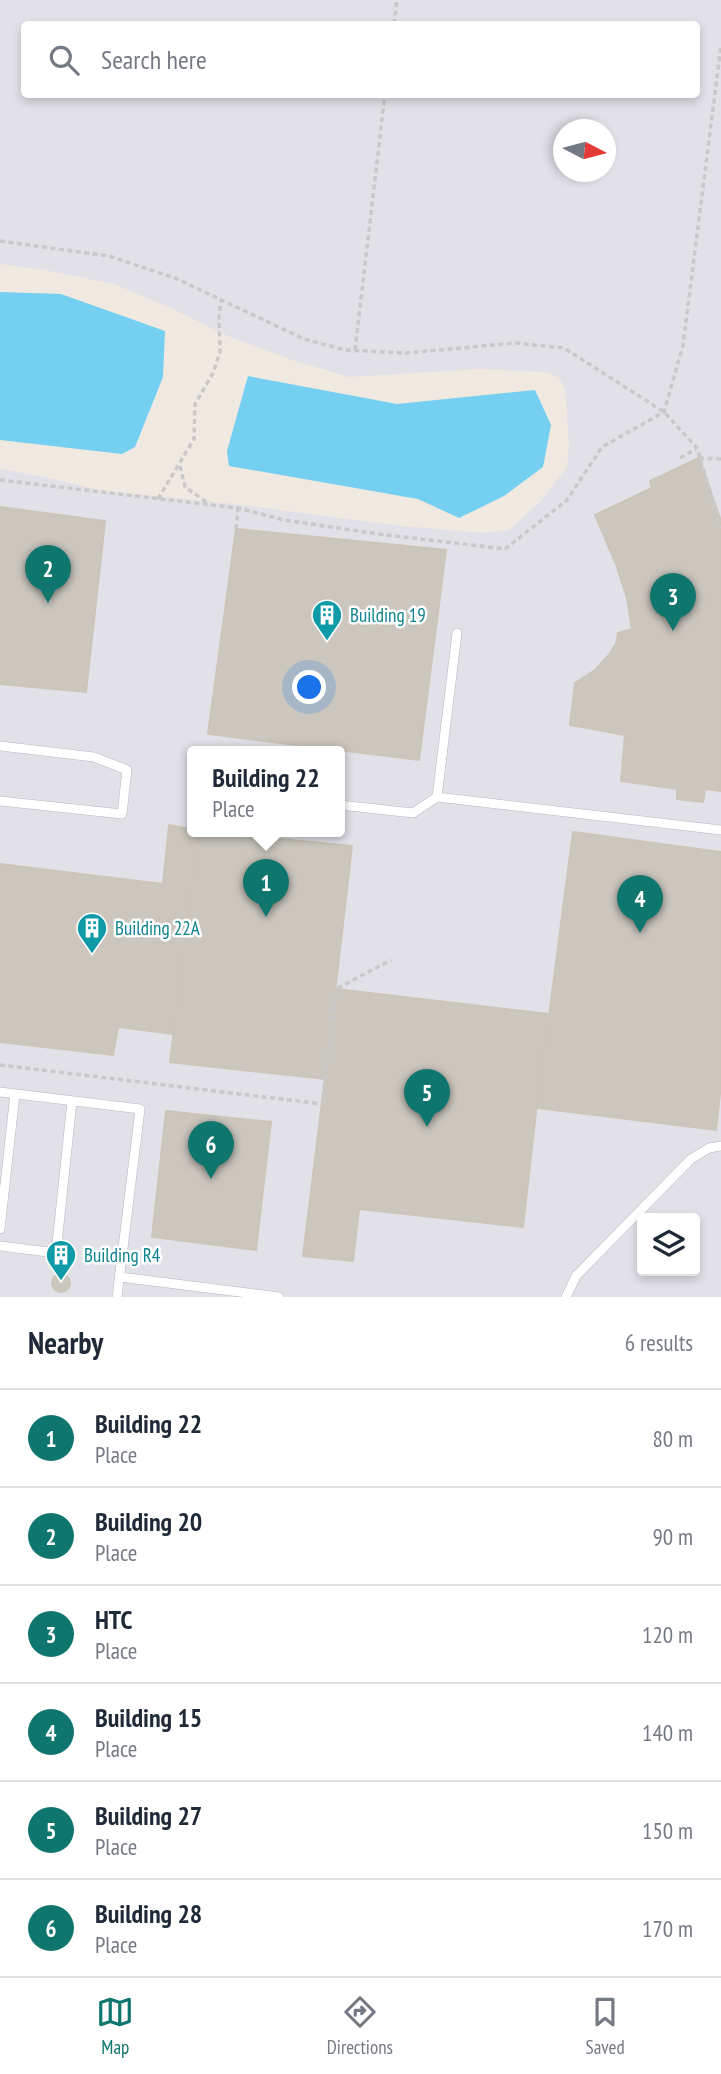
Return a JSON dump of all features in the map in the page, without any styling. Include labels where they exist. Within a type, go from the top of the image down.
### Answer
[{"type":"lane","points":[[436,797],[457,633]]},
{"type":"lane","points":[[0,746],[94,757],[127,770],[122,814],[0,801]]},
{"type":"lane","points":[[345,806],[413,813],[436,797],[721,830]]},
{"type":"lane","points":[[0,1092],[140,1109],[117,1297]]},
{"type":"lane","points":[[0,1230],[15,1094]]},
{"type":"lane","points":[[0,1246],[55,1253],[72,1101]]},
{"type":"lane","points":[[566,1297],[576,1276],[691,1159],[709,1148],[721,1146]]},
{"type":"lane","points":[[120,1277],[279,1297]]},
{"type":"path","points":[[394,21],[397,0]]},
{"type":"path","points":[[0,480],[238,508],[284,520],[505,549],[567,500],[602,447],[664,412],[684,345],[721,46]]},
{"type":"path","points":[[355,351],[386,98]]},
{"type":"path","points":[[0,241],[109,256],[175,278],[304,339],[345,350],[406,353],[515,343],[564,348],[664,412],[697,448],[721,528]]},
{"type":"path","points":[[158,499],[194,439],[195,404],[213,373],[220,352],[221,300]]},
{"type":"path","points":[[680,458],[697,448]]},
{"type":"path","points":[[699,458],[721,459]]},
{"type":"path","points":[[180,466],[185,487],[211,505]]},
{"type":"path","points":[[236,529],[238,508]]},
{"type":"path","points":[[0,1065],[322,1104],[336,989],[391,960]]},
{"type":"shaded area","points":[[0,0],[721,0],[721,1297],[0,1297],[0,469],[103,491],[481,533],[509,530],[540,502],[567,467],[569,445],[565,388],[558,377],[545,372],[479,369],[349,377],[230,337],[114,284],[0,264]]},
{"type":"water","points":[[0,292],[61,294],[165,331],[163,377],[135,447],[122,454],[0,440]]},
{"type":"water","points":[[248,376],[397,404],[535,390],[551,425],[543,467],[504,496],[459,518],[418,499],[229,466],[227,451]]},
{"type":"building","points":[[699,458],[721,521],[721,791],[705,789],[703,802],[677,799],[677,789],[621,781],[625,735],[570,725],[575,683],[595,670],[608,656],[616,644],[618,633],[632,629],[627,598],[616,564],[595,515],[652,488],[650,481]]},
{"type":"building","points":[[0,507],[105,521],[86,692],[0,684]]},
{"type":"building","name":"Building 19","points":[[236,529],[446,550],[419,760],[345,751],[345,746],[305,746],[208,734]]},
{"type":"building","name":"Building 22A","points":[[169,825],[187,829],[187,837],[198,837],[173,1034],[118,1027],[113,1055],[0,1042],[0,864],[163,884]]},
{"type":"building","points":[[573,832],[721,852],[721,1084],[716,1130],[537,1108]]},
{"type":"building","points":[[198,837],[260,837],[352,846],[325,1079],[170,1062]]},
{"type":"building","points":[[336,989],[547,1014],[523,1227],[359,1209],[353,1261],[303,1256]]},
{"type":"building","points":[[166,1111],[271,1122],[256,1250],[152,1237]]},
{"type":"building","name":"Building R4","points":[[57,1274],[65,1274],[70,1283],[68,1290],[57,1292],[52,1287],[52,1279]]},
{"type":"place","name":"Building 20","points":[[48,603]]},
{"type":"place","name":"HTC","points":[[673,631]]},
{"type":"place","name":"Building 19","points":[[327,642]]},
{"type":"place","name":"Building 22","points":[[266,917]]},
{"type":"place","name":"Building 15","points":[[640,933]]},
{"type":"place","name":"Building 22A","points":[[92,955]]},
{"type":"place","name":"Building 27","points":[[427,1127]]},
{"type":"place","name":"Building 28","points":[[211,1179]]},
{"type":"place","name":"Building R4","points":[[61,1282]]}]
